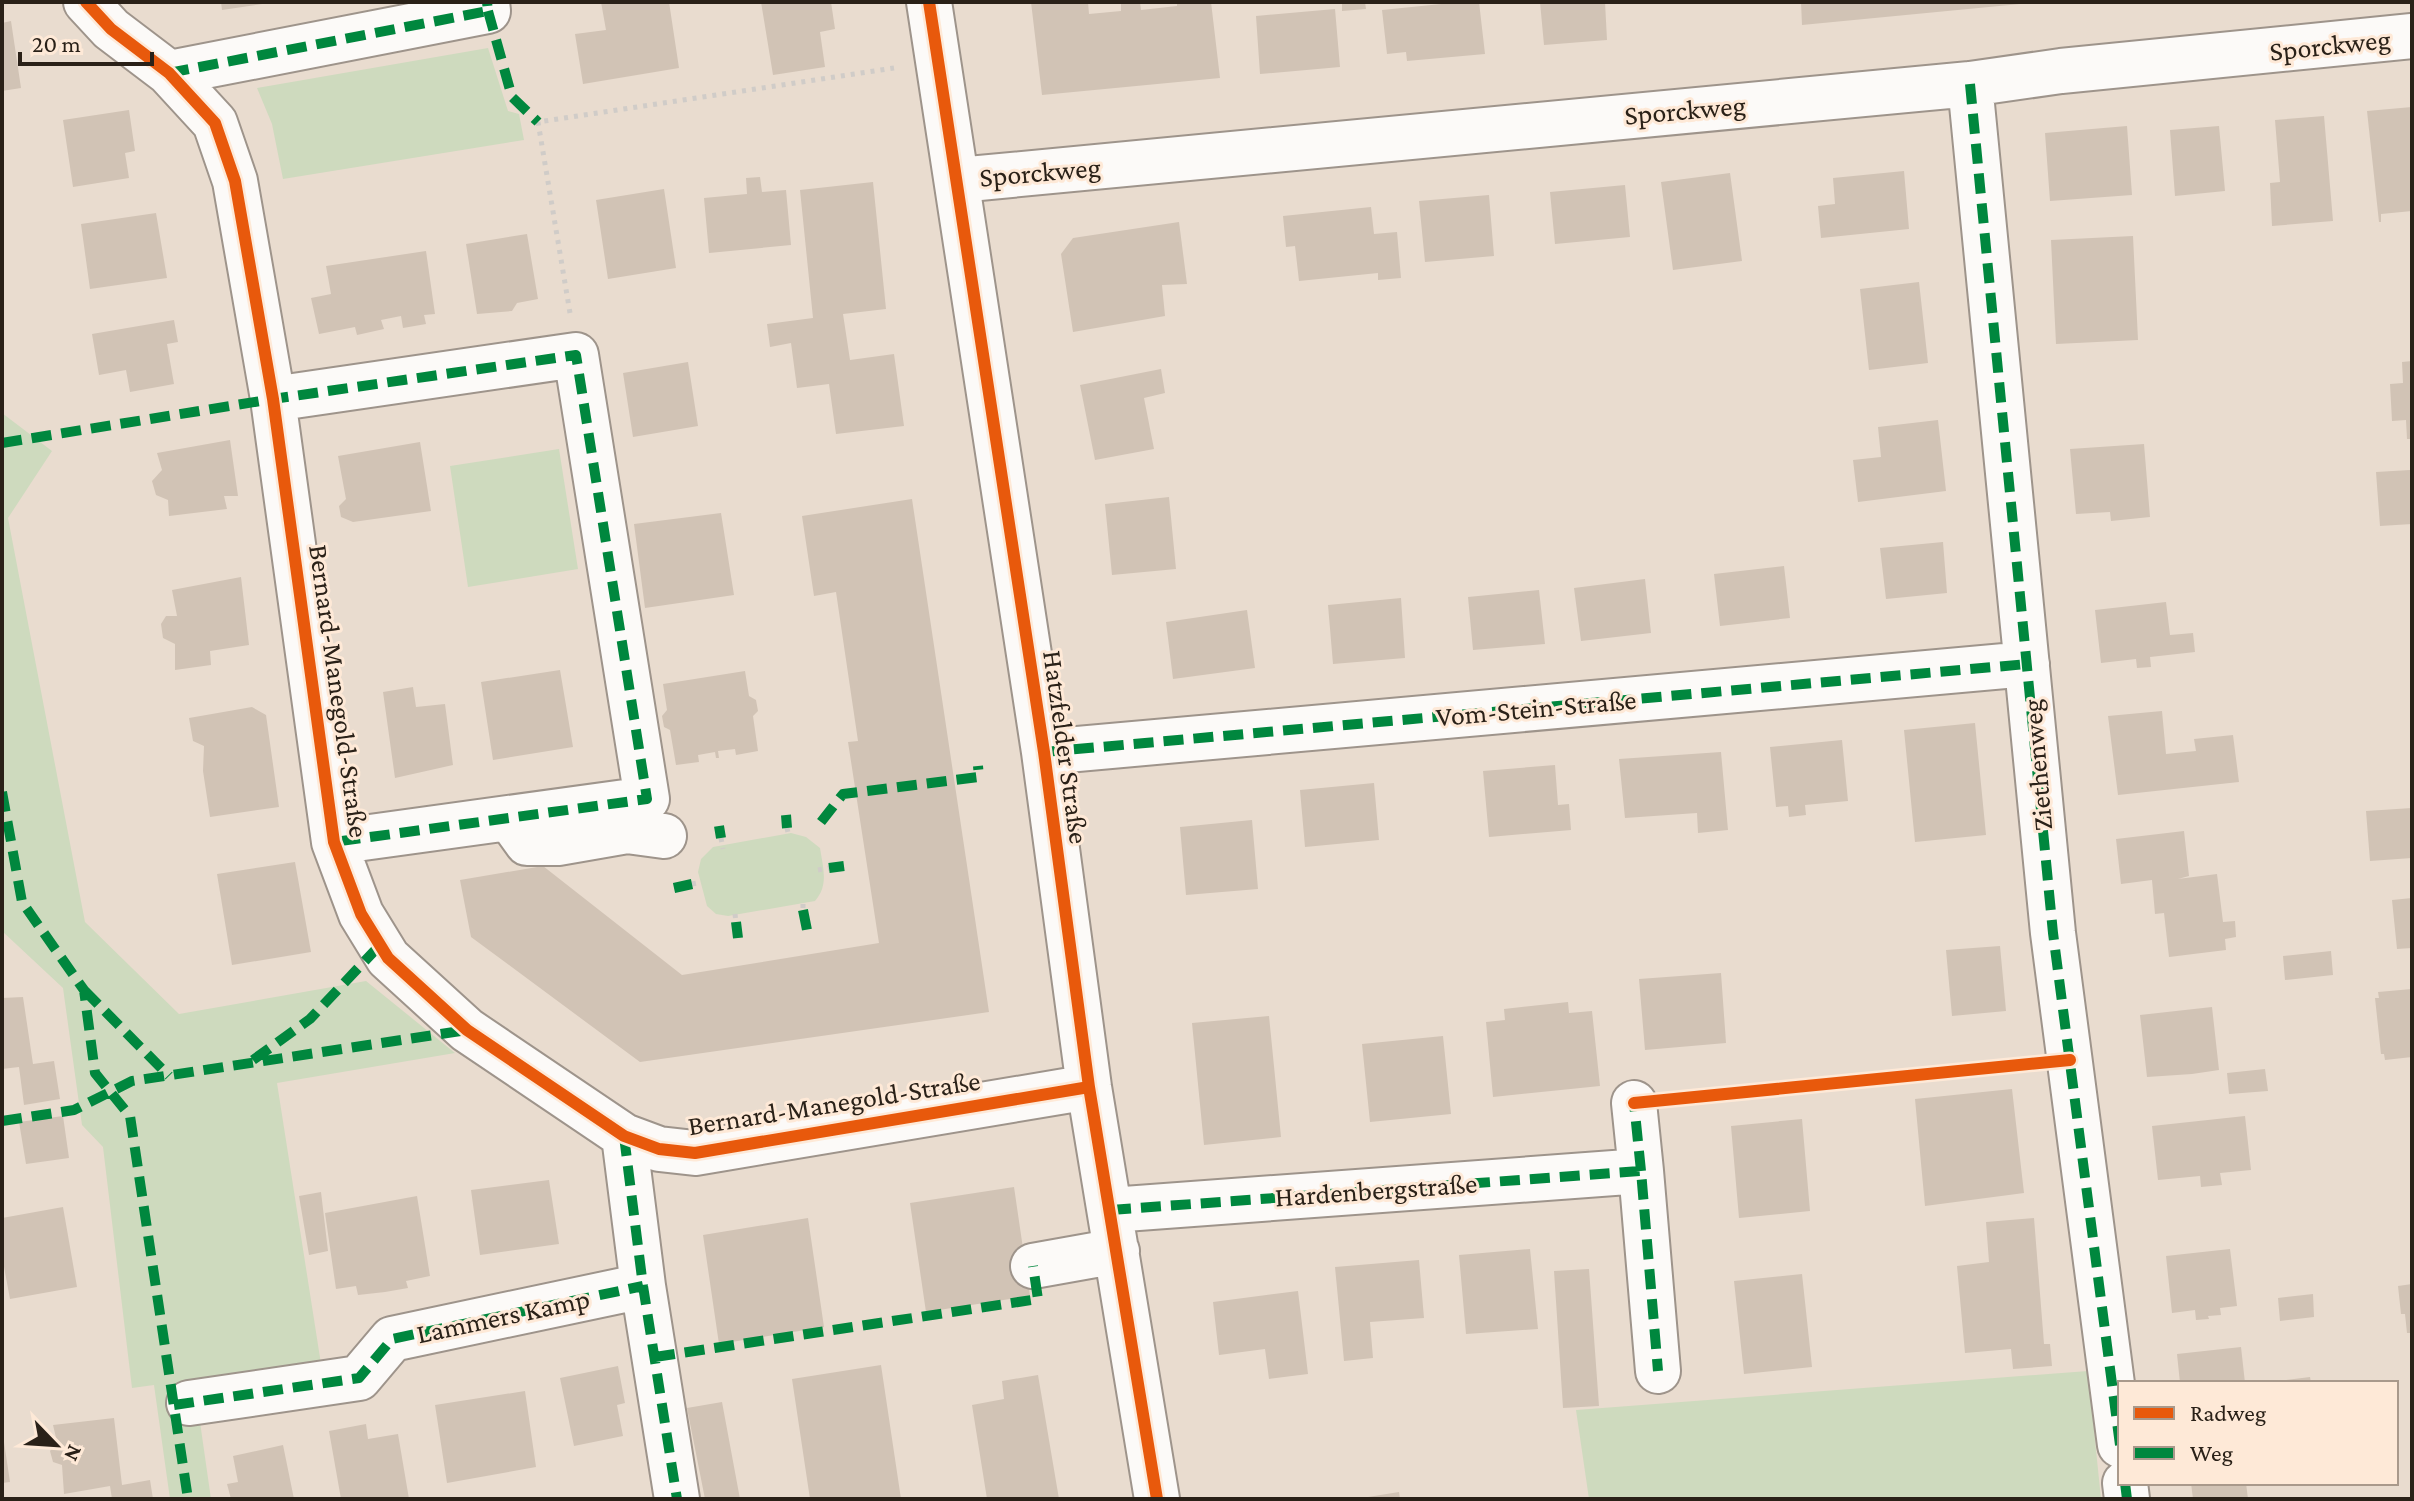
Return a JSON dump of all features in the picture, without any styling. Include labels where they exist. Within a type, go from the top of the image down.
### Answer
[{"type":"street","name":"Bernard-Manegold-Straße","points":[[86,2],[111,29],[169,73],[215,123],[235,181],[273,399],[334,842],[361,914],[388,958],[467,1030],[624,1136],[659,1149],[695,1153],[1089,1087]]},
{"type":"street","points":[[169,73],[488,11],[487,2]]},
{"type":"street","name":"Hatzfelder Straße","points":[[929,2],[1044,752],[1089,1087],[1157,1499]]},
{"type":"street","name":"Sporckweg","points":[[958,180],[1970,84],[2061,71],[2412,36]]},
{"type":"street","name":"Ziethenweg","points":[[1970,84],[2053,933],[2118,1430]]},
{"type":"street","name":"Bernard-Manegold-Straße","points":[[334,842],[647,799],[576,355]]},
{"type":"street","points":[[273,399],[576,355]]},
{"type":"street","name":"Vom-Stein-Straße","points":[[1044,752],[2027,664]]},
{"type":"street","points":[[509,818],[527,843],[558,843],[627,831],[664,836]]},
{"type":"street","points":[[1634,1103],[1658,1371]]},
{"type":"street","points":[[624,1136],[643,1286],[677,1499]]},
{"type":"street","name":"Hardenbergstraße","points":[[1033,1266],[1114,1230],[1641,1171]]},
{"type":"street","name":"Lammers Kamp","points":[[189,1403],[359,1378],[392,1339],[643,1286]]},
{"type":"path","points":[[576,355],[538,122],[938,62]]},
{"type":"path","points":[[787,828],[789,837]]},
{"type":"path","points":[[721,838],[723,849]]},
{"type":"path","points":[[818,870],[829,868]]},
{"type":"path","points":[[692,884],[702,882]]},
{"type":"path","points":[[735,914],[736,922]]},
{"type":"green space","points":[[488,48],[508,111],[519,114],[524,140],[283,179],[272,124],[257,88]]},
{"type":"green space","points":[[2,413],[52,451],[8,518],[85,922],[179,1014],[366,981],[455,1053],[277,1083],[321,1364],[194,1380],[211,1499],[170,1499],[154,1385],[132,1388],[103,1147],[82,1125],[63,988],[2,931]]},
{"type":"green space","points":[[559,449],[578,569],[468,587],[450,466]]},
{"type":"green space","points":[[791,833],[806,837],[820,848],[824,882],[815,901],[728,916],[716,914],[707,906],[698,872],[701,859],[713,847]]},
{"type":"green space","points":[[2088,1371],[2101,1499],[1589,1499],[1576,1410]]},
{"type":"building","points":[[221,2],[262,2],[262,4],[222,10]]},
{"type":"building","points":[[601,2],[669,2],[679,68],[583,84],[575,34],[606,30]]},
{"type":"building","points":[[761,2],[831,2],[835,29],[820,32],[825,67],[773,75]]},
{"type":"building","points":[[1031,2],[1088,2],[1089,14],[1121,11],[1121,2],[1140,2],[1141,10],[1177,6],[1177,2],[1211,2],[1220,78],[1042,95]]},
{"type":"building","points":[[1342,2],[1365,2],[1366,9],[1342,11]]},
{"type":"building","points":[[1479,2],[1485,54],[1407,61],[1406,52],[1387,54],[1382,10]]},
{"type":"building","points":[[1540,2],[1605,2],[1607,40],[1544,45]]},
{"type":"building","points":[[1801,2],[2020,2],[2020,4],[1802,25]]},
{"type":"building","points":[[1335,9],[1340,67],[1260,74],[1256,16]]},
{"type":"building","points":[[11,21],[21,88],[2,91],[2,23]]},
{"type":"building","points":[[2412,107],[2412,211],[2381,214],[2379,222],[2367,111]]},
{"type":"building","points":[[129,110],[135,151],[125,153],[129,178],[73,187],[63,120]]},
{"type":"building","points":[[2324,116],[2333,221],[2272,226],[2270,183],[2280,182],[2275,120]]},
{"type":"building","points":[[2127,126],[2132,195],[2050,201],[2045,133]]},
{"type":"building","points":[[2219,126],[2225,191],[2175,196],[2170,130]]},
{"type":"building","points":[[1904,171],[1909,229],[1821,238],[1818,206],[1835,204],[1833,178]]},
{"type":"building","points":[[1730,173],[1742,261],[1673,270],[1661,182]]},
{"type":"building","points":[[760,177],[762,192],[786,190],[791,245],[709,253],[704,198],[747,194],[746,178]]},
{"type":"building","points":[[873,182],[886,309],[843,314],[850,360],[894,354],[904,426],[836,434],[829,384],[797,388],[791,343],[770,347],[767,324],[813,318],[800,190]]},
{"type":"building","points":[[1625,185],[1630,237],[1555,244],[1550,192]]},
{"type":"building","points":[[664,189],[676,268],[608,279],[596,200]]},
{"type":"building","points":[[1489,195],[1494,256],[1425,262],[1419,201]]},
{"type":"building","points":[[1371,207],[1374,234],[1397,232],[1401,278],[1378,280],[1378,273],[1299,281],[1295,246],[1286,247],[1283,216]]},
{"type":"building","points":[[156,213],[167,278],[90,289],[81,224]]},
{"type":"building","points":[[1179,222],[1187,284],[1162,285],[1165,316],[1073,332],[1061,254],[1073,238]]},
{"type":"building","points":[[527,234],[538,299],[517,303],[512,311],[477,314],[466,244]]},
{"type":"building","points":[[2133,236],[2138,340],[2056,344],[2051,240]]},
{"type":"building","points":[[426,251],[435,314],[424,315],[426,324],[403,328],[401,316],[381,320],[384,329],[357,335],[355,327],[319,334],[311,298],[331,294],[326,266]]},
{"type":"building","points":[[1919,282],[1928,363],[1869,370],[1860,289]]},
{"type":"building","points":[[174,320],[178,342],[167,344],[174,384],[130,392],[126,370],[99,375],[92,334]]},
{"type":"building","points":[[2412,361],[2412,439],[2407,439],[2406,420],[2392,421],[2390,384],[2403,383],[2402,362]]},
{"type":"building","points":[[688,362],[698,426],[633,437],[623,373]]},
{"type":"building","points":[[1161,369],[1165,393],[1144,398],[1154,449],[1095,460],[1080,385]]},
{"type":"building","points":[[1938,420],[1946,491],[1858,502],[1853,460],[1881,457],[1878,427]]},
{"type":"building","points":[[230,440],[238,496],[224,496],[227,509],[169,516],[168,500],[156,495],[152,481],[162,470],[157,453]]},
{"type":"building","points":[[420,442],[431,511],[353,522],[341,517],[339,506],[346,499],[338,456]]},
{"type":"building","points":[[2144,444],[2150,517],[2111,521],[2110,512],[2076,514],[2070,449]]},
{"type":"building","points":[[2410,470],[2412,524],[2380,526],[2376,472]]},
{"type":"building","points":[[1169,497],[1176,569],[1112,575],[1105,504]]},
{"type":"building","points":[[912,499],[989,1012],[640,1062],[471,937],[460,880],[543,866],[682,975],[879,943],[848,742],[858,741],[836,592],[814,596],[802,516]]},
{"type":"building","points":[[721,513],[734,595],[645,608],[634,524]]},
{"type":"building","points":[[1943,542],[1947,593],[1886,599],[1880,548]]},
{"type":"building","points":[[1784,566],[1790,618],[1720,626],[1714,574]]},
{"type":"building","points":[[241,577],[249,645],[210,651],[211,665],[175,670],[175,644],[163,638],[161,624],[166,616],[177,616],[172,590]]},
{"type":"building","points":[[1645,579],[1651,633],[1581,641],[1574,588]]},
{"type":"building","points":[[1539,590],[1545,644],[1473,650],[1468,597]]},
{"type":"building","points":[[1401,598],[1405,658],[1333,664],[1328,605]]},
{"type":"building","points":[[2166,602],[2170,635],[2193,633],[2195,652],[2150,657],[2151,667],[2137,668],[2136,659],[2101,663],[2095,610]]},
{"type":"building","points":[[1247,610],[1255,668],[1173,679],[1166,622]]},
{"type":"building","points":[[560,670],[573,747],[493,760],[481,682]]},
{"type":"building","points":[[745,671],[749,696],[756,700],[758,711],[753,716],[758,751],[736,755],[735,749],[718,751],[719,758],[716,758],[715,752],[698,755],[699,762],[676,765],[670,730],[664,727],[662,716],[667,710],[663,684]]},
{"type":"building","points":[[413,687],[416,707],[445,704],[453,765],[395,778],[383,692]]},
{"type":"building","points":[[252,707],[266,715],[279,807],[210,817],[203,771],[204,746],[193,741],[189,718]]},
{"type":"building","points":[[2162,711],[2166,754],[2196,751],[2194,739],[2233,735],[2239,782],[2118,795],[2108,716]]},
{"type":"building","points":[[1975,723],[1986,835],[1915,842],[1904,730]]},
{"type":"building","points":[[1842,740],[1848,801],[1805,805],[1806,815],[1789,817],[1788,806],[1776,807],[1770,747]]},
{"type":"building","points":[[1721,752],[1728,830],[1698,833],[1697,813],[1625,818],[1619,759]]},
{"type":"building","points":[[1555,765],[1558,805],[1569,804],[1571,830],[1489,837],[1483,771]]},
{"type":"building","points":[[1374,783],[1379,840],[1305,847],[1300,790]]},
{"type":"building","points":[[2412,808],[2412,858],[2370,861],[2366,811]]},
{"type":"building","points":[[1252,820],[1258,889],[1186,895],[1180,827]]},
{"type":"building","points":[[2184,831],[2189,876],[2178,879],[2217,874],[2223,922],[2235,921],[2236,937],[2225,939],[2226,950],[2169,957],[2164,913],[2155,914],[2152,880],[2121,884],[2116,839]]},
{"type":"building","points":[[295,862],[311,952],[232,965],[217,874]]},
{"type":"building","points":[[2412,898],[2412,948],[2397,949],[2392,900]]},
{"type":"building","points":[[2000,946],[2006,1011],[1952,1016],[1946,950]]},
{"type":"building","points":[[2331,951],[2333,975],[2285,980],[2283,956]]},
{"type":"building","points":[[1721,973],[1726,1043],[1645,1050],[1639,979]]},
{"type":"building","points":[[2412,989],[2412,1057],[2385,1060],[2384,1054],[2381,1054],[2375,998],[2379,998],[2378,992]]},
{"type":"building","points":[[23,997],[33,1064],[54,1061],[60,1099],[24,1105],[19,1067],[2,1069],[2,998]]},
{"type":"building","points":[[1568,1002],[1569,1013],[1592,1011],[1600,1086],[1493,1097],[1486,1022],[1505,1020],[1504,1009]]},
{"type":"building","points":[[2212,1007],[2219,1070],[2147,1077],[2140,1015]]},
{"type":"building","points":[[1269,1016],[1281,1137],[1204,1145],[1192,1023]]},
{"type":"building","points":[[1443,1036],[1451,1114],[1370,1122],[1362,1044]]},
{"type":"building","points":[[2265,1069],[2268,1091],[2229,1094],[2227,1073]]},
{"type":"building","points":[[2012,1089],[2024,1193],[1925,1206],[1915,1099]]},
{"type":"building","points":[[63,1116],[69,1158],[26,1164],[19,1122]]},
{"type":"building","points":[[2245,1116],[2251,1170],[2220,1173],[2222,1185],[2201,1187],[2200,1176],[2158,1180],[2152,1126]]},
{"type":"building","points":[[1802,1119],[1810,1211],[1739,1218],[1731,1126]]},
{"type":"building","points":[[549,1180],[559,1244],[480,1255],[471,1190]]},
{"type":"building","points":[[1014,1187],[1030,1296],[926,1312],[910,1203]]},
{"type":"building","points":[[321,1192],[328,1251],[309,1255],[299,1196]]},
{"type":"building","points":[[417,1196],[430,1276],[406,1281],[408,1288],[385,1292],[358,1295],[356,1286],[336,1289],[325,1213]]},
{"type":"building","points":[[63,1207],[77,1287],[10,1299],[2,1256],[2,1218]]},
{"type":"building","points":[[808,1218],[824,1327],[719,1344],[703,1235]]},
{"type":"building","points":[[2034,1218],[2044,1344],[2050,1344],[2052,1366],[2013,1369],[2011,1349],[1965,1353],[1957,1266],[1989,1262],[1986,1222]]},
{"type":"building","points":[[1530,1249],[1538,1329],[1466,1334],[1459,1255]]},
{"type":"building","points":[[2230,1249],[2237,1306],[2220,1308],[2221,1315],[2208,1316],[2209,1319],[2196,1320],[2195,1310],[2172,1313],[2166,1256]]},
{"type":"building","points":[[1419,1260],[1424,1318],[1370,1322],[1373,1358],[1344,1361],[1335,1267]]},
{"type":"building","points":[[1589,1269],[1599,1406],[1563,1408],[1554,1271]]},
{"type":"building","points":[[1802,1274],[1812,1367],[1744,1374],[1734,1281]]},
{"type":"building","points":[[2412,1284],[2412,1333],[2407,1333],[2398,1286]]},
{"type":"building","points":[[1298,1291],[1308,1374],[1269,1379],[1265,1349],[1219,1355],[1213,1302]]},
{"type":"building","points":[[2313,1294],[2314,1317],[2280,1321],[2278,1298]]},
{"type":"building","points":[[2241,1347],[2245,1381],[2180,1381],[2177,1354]]},
{"type":"building","points":[[881,1365],[901,1499],[810,1499],[792,1379]]},
{"type":"building","points":[[618,1366],[625,1403],[617,1405],[623,1436],[574,1446],[560,1378]]},
{"type":"building","points":[[1038,1375],[1059,1499],[987,1499],[972,1405],[1004,1399],[1002,1381]]},
{"type":"building","points":[[2310,1377],[2311,1381],[2278,1381]]},
{"type":"building","points":[[525,1391],[536,1467],[447,1483],[435,1405]]},
{"type":"building","points":[[722,1402],[740,1499],[705,1499],[687,1408]]},
{"type":"building","points":[[114,1418],[122,1485],[150,1480],[153,1499],[112,1499],[110,1486],[64,1494],[62,1465],[53,1462],[50,1451],[57,1442],[53,1425]]},
{"type":"building","points":[[366,1424],[368,1439],[398,1434],[409,1499],[341,1499],[329,1431]]},
{"type":"building","points":[[2,1443],[10,1482],[2,1483]]},
{"type":"building","points":[[283,1445],[294,1499],[231,1499],[227,1484],[238,1482],[233,1456]]},
{"type":"building","points":[[2191,1485],[2246,1485],[2248,1499],[2193,1499]]},
{"type":"building","points":[[1399,1492],[1400,1499],[1368,1499],[1368,1497]]},
{"type":"marked path","points":[[169,73],[488,11],[487,2]]},
{"type":"marked path","points":[[488,11],[512,97],[538,122]]},
{"type":"marked path","points":[[1970,84],[2053,933],[2118,1430]]},
{"type":"marked path","points":[[2,443],[273,399],[576,355],[647,799],[334,842]]},
{"type":"marked path","points":[[1044,752],[2027,664]]},
{"type":"marked path","points":[[821,822],[843,794],[979,777],[978,766]]},
{"type":"marked path","points":[[2,792],[22,902],[84,990],[95,1073],[130,1116],[188,1499]]},
{"type":"marked path","points":[[786,815],[787,828]]},
{"type":"marked path","points":[[719,826],[721,838]]},
{"type":"marked path","points":[[829,868],[844,866]]},
{"type":"marked path","points":[[674,888],[692,884]]},
{"type":"marked path","points":[[803,910],[807,930]]},
{"type":"marked path","points":[[736,922],[738,938]]},
{"type":"marked path","points":[[253,1060],[310,1019],[380,945]]},
{"type":"marked path","points":[[84,990],[169,1076]]},
{"type":"marked path","points":[[2,1121],[74,1110],[132,1081],[467,1030]]},
{"type":"marked path","points":[[1641,1102],[1634,1103],[1641,1171]]},
{"type":"marked path","points":[[624,1136],[643,1286],[677,1499]]},
{"type":"marked path","points":[[1111,1210],[1641,1171],[1658,1371]]},
{"type":"marked path","points":[[655,1357],[1038,1299],[1033,1266]]},
{"type":"marked path","points":[[174,1405],[359,1378],[392,1339],[643,1286]]},
{"type":"marked path","points":[[2125,1485],[2127,1499]]},
{"type":"cycle path","points":[[86,2],[111,29],[169,73],[215,123],[235,181],[273,399],[334,842],[361,914],[388,958],[467,1030],[624,1136],[659,1149],[695,1153],[1089,1087]]},
{"type":"cycle path","points":[[929,2],[1044,752],[1089,1087],[1157,1499]]},
{"type":"cycle path","points":[[1634,1103],[2070,1060]]}]
